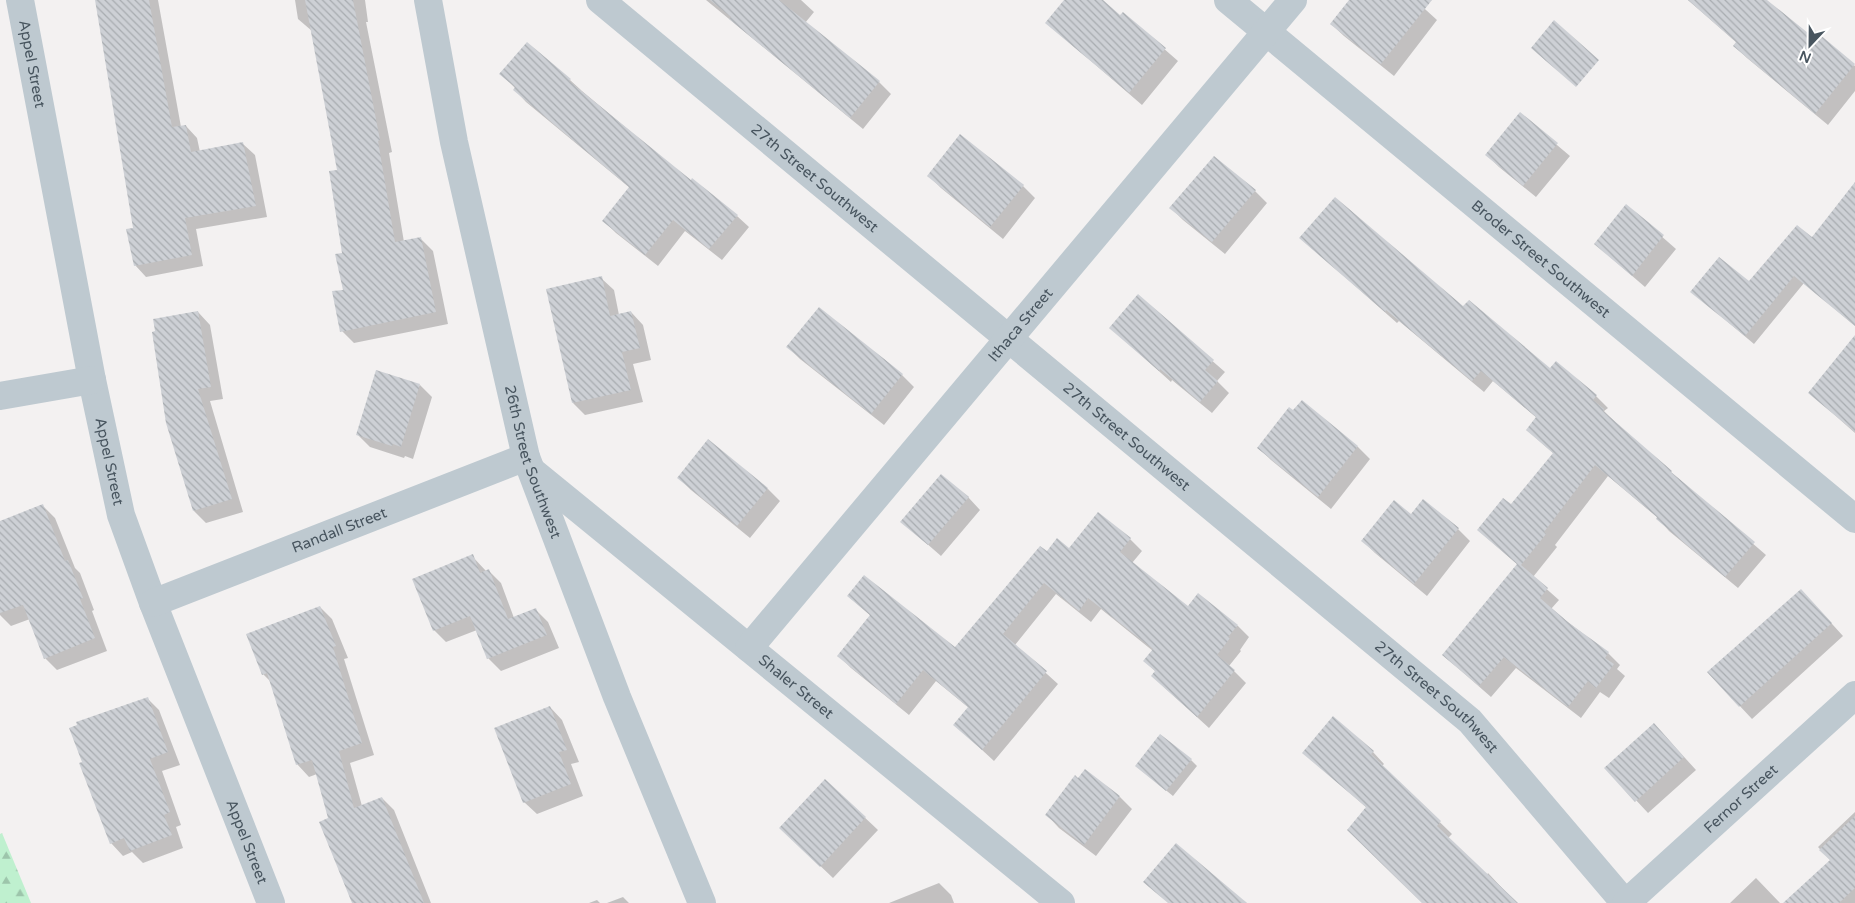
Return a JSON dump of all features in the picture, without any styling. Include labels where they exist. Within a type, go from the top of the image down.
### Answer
[{"type":"street","name":"Appel Street","points":[[20,0],[92,380],[122,515],[154,603],[271,903]]},
{"type":"street","name":"26th Street Southwest","points":[[428,0],[454,142],[529,464],[617,697],[702,903]]},
{"type":"street","name":"27th Street Southwest","points":[[600,0],[1470,721],[1626,903]]},
{"type":"street","name":"Broder Street Southwest","points":[[1228,0],[1855,519]]},
{"type":"street","name":"Ithaca Street","points":[[749,648],[1293,0]]},
{"type":"street","points":[[0,396],[92,380]]},
{"type":"street","name":"Randall Street","points":[[154,603],[529,464]]},
{"type":"street","name":"Shaler Street","points":[[529,464],[749,648],[1061,903]]},
{"type":"street","name":"Fernor Street","points":[[1626,903],[1855,695]]},
{"type":"green space","points":[[2,833],[31,903],[0,903],[0,834]]},
{"type":"building","points":[[95,0],[149,0],[172,127],[186,125],[191,152],[243,142],[256,206],[185,218],[192,255],[134,266],[126,229],[133,228]]},
{"type":"building","points":[[305,0],[353,0],[380,140],[378,141],[395,242],[421,237],[436,312],[340,332],[332,291],[343,290],[335,254],[342,253],[329,171],[337,170]]},
{"type":"building","points":[[710,0],[779,0],[880,81],[850,118],[729,19],[731,17]]},
{"type":"building","points":[[1064,0],[1103,0],[1120,15],[1123,12],[1166,48],[1129,93],[1045,23]]},
{"type":"building","points":[[1349,0],[1432,0],[1381,64],[1330,24]]},
{"type":"building","points":[[1688,0],[1767,0],[1808,33],[1812,28],[1855,64],[1815,114],[1733,46],[1736,42]]},
{"type":"building","points":[[1554,20],[1599,60],[1576,87],[1531,48]]},
{"type":"building","points":[[527,42],[571,79],[569,81],[691,180],[692,178],[738,215],[709,249],[673,220],[645,255],[602,221],[629,187],[513,90],[515,87],[499,74]]},
{"type":"building","points":[[1520,112],[1558,143],[1523,186],[1485,155]]},
{"type":"building","points":[[960,134],[1024,185],[990,227],[927,176]]},
{"type":"building","points":[[1214,156],[1256,190],[1212,242],[1169,208]]},
{"type":"building","points":[[1855,182],[1855,326],[1794,276],[1745,336],[1690,292],[1719,257],[1749,281],[1797,225],[1812,237]]},
{"type":"building","points":[[1335,197],[1463,306],[1469,300],[1550,368],[1556,361],[1597,395],[1593,400],[1604,409],[1603,411],[1671,472],[1755,542],[1725,577],[1595,465],[1544,532],[1546,534],[1521,565],[1548,588],[1540,598],[1569,623],[1609,652],[1605,658],[1614,664],[1596,688],[1588,681],[1568,707],[1504,657],[1479,686],[1442,655],[1517,564],[1477,530],[1503,498],[1511,504],[1553,453],[1526,430],[1536,417],[1481,371],[1472,381],[1386,310],[1385,312],[1299,238]]},
{"type":"building","points":[[1626,204],[1664,235],[1632,276],[1594,244]]},
{"type":"building","points":[[602,276],[610,316],[631,311],[640,348],[622,352],[631,390],[572,403],[546,289]]},
{"type":"building","points":[[1138,294],[1214,360],[1205,370],[1218,381],[1200,402],[1160,369],[1159,371],[1109,328]]},
{"type":"building","points":[[819,307],[903,374],[871,414],[786,347]]},
{"type":"building","points":[[198,311],[211,387],[198,389],[232,499],[193,511],[166,423],[152,332],[155,331],[153,319]]},
{"type":"building","points":[[1855,335],[1855,432],[1808,393]]},
{"type":"building","points":[[376,370],[420,384],[401,447],[356,435]]},
{"type":"building","points":[[1302,400],[1358,446],[1318,497],[1257,448],[1289,407],[1293,410]]},
{"type":"building","points":[[708,439],[768,488],[737,526],[677,478]]},
{"type":"building","points":[[941,474],[969,497],[928,545],[900,522]]},
{"type":"building","points":[[1423,499],[1459,528],[1414,584],[1361,541],[1394,500],[1411,514]]},
{"type":"building","points":[[43,504],[65,561],[68,560],[83,598],[80,599],[95,638],[44,659],[23,605],[0,613],[0,521]]},
{"type":"building","points":[[1098,512],[1131,538],[1120,552],[1188,606],[1198,593],[1238,625],[1217,655],[1235,670],[1197,717],[1151,676],[1155,671],[1143,661],[1153,649],[1088,598],[1079,611],[1044,583],[1003,634],[1047,671],[982,750],[953,725],[968,707],[923,670],[896,704],[837,656],[870,615],[847,596],[864,575],[955,647],[1040,546],[1047,551],[1057,538],[1069,548]]},
{"type":"building","points":[[473,554],[480,573],[489,569],[508,619],[536,608],[547,635],[487,659],[470,616],[433,631],[412,579]]},
{"type":"building","points":[[1801,589],[1832,623],[1739,707],[1707,672]]},
{"type":"building","points":[[320,606],[336,646],[333,647],[362,743],[339,751],[354,808],[382,797],[424,903],[352,903],[319,822],[328,818],[312,760],[296,765],[267,673],[262,675],[246,634]]},
{"type":"building","points":[[148,697],[168,752],[150,759],[170,812],[164,815],[172,835],[130,851],[124,838],[110,844],[79,763],[82,762],[69,728],[77,725],[76,722]]},
{"type":"building","points":[[550,706],[567,750],[559,752],[571,784],[523,803],[494,728]]},
{"type":"building","points":[[1333,716],[1374,751],[1371,754],[1441,821],[1437,826],[1518,903],[1422,903],[1347,830],[1366,807],[1302,753]]},
{"type":"building","points":[[1654,723],[1684,757],[1635,802],[1604,768]]},
{"type":"building","points":[[1160,734],[1192,759],[1166,791],[1135,766]]},
{"type":"building","points":[[1085,769],[1120,796],[1084,845],[1045,815],[1075,775],[1078,778]]},
{"type":"building","points":[[825,779],[866,817],[820,867],[779,828]]},
{"type":"building","points":[[1855,816],[1855,888],[1839,903],[1783,903],[1830,860],[1819,850]]},
{"type":"building","points":[[1176,843],[1247,903],[1168,903],[1143,882]]}]
